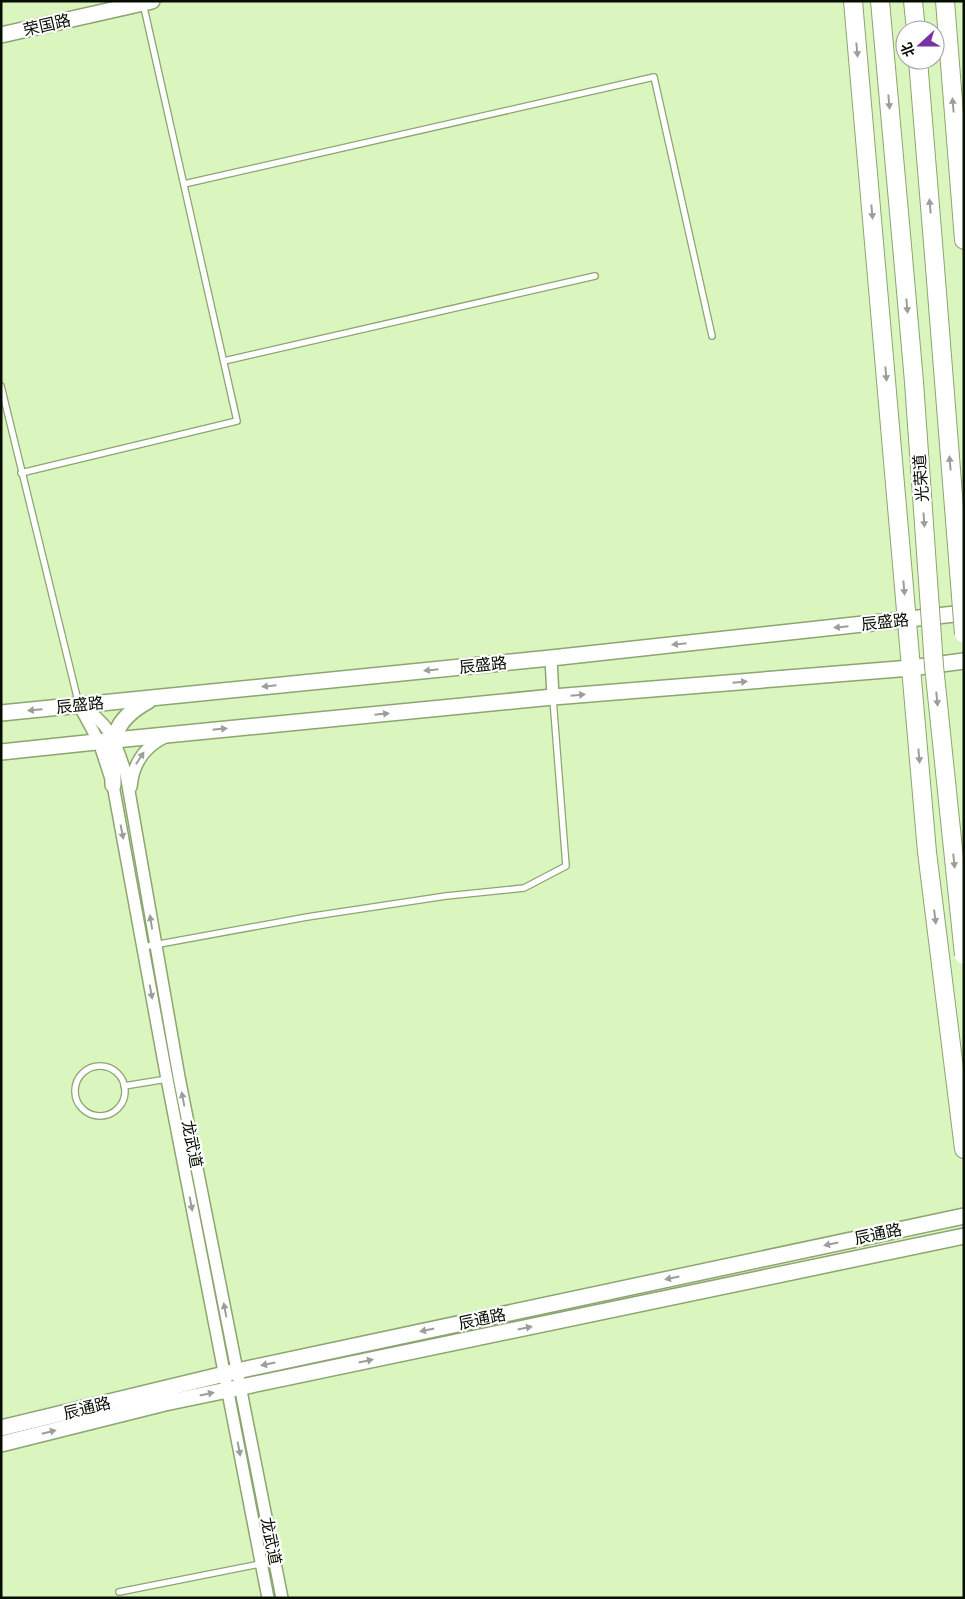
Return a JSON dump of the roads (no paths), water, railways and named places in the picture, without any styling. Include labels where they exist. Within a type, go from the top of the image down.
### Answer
[{"type":"main road","points":[[853,1],[927,852],[964,1148]]},
{"type":"main road","name":"光荣道","points":[[880,1],[914,392],[934,666],[964,955]]},
{"type":"main road","points":[[913,1],[915,20]]},
{"type":"main road","points":[[945,1],[964,240]]},
{"type":"main road","name":"光荣道","points":[[919,70],[964,634]]},
{"type":"street","name":"荣国路","points":[[1,35],[148,2]]},
{"type":"street","name":"辰盛路","points":[[1,713],[551,658],[964,613]]},
{"type":"street","points":[[551,658],[552,697]]},
{"type":"street","points":[[1,752],[552,697],[911,668],[964,661]]},
{"type":"street","points":[[113,784],[114,740],[120,722],[128,713],[154,697]]},
{"type":"street","name":"龙武道","points":[[79,706],[89,711],[114,740],[126,774],[149,946],[179,1077],[230,1373],[275,1561],[282,1598]]},
{"type":"street","points":[[79,706],[99,742],[113,784],[149,946],[167,1079],[230,1373]]},
{"type":"street","points":[[130,796],[137,761],[150,746],[172,734]]},
{"type":"street","name":"辰通路","points":[[1,1428],[230,1373],[964,1216]]},
{"type":"street","name":"辰通路","points":[[1,1444],[165,1403],[964,1236]]},
{"type":"street","points":[[234,1389],[268,1598]]},
{"type":"lane","points":[[21,473],[237,421],[184,184],[148,2]]},
{"type":"lane","points":[[184,184],[654,77],[712,336]]},
{"type":"lane","points":[[224,361],[595,276]]},
{"type":"lane","points":[[1,386],[79,706]]},
{"type":"lane","points":[[149,946],[317,916],[446,896],[524,888],[566,866],[552,697]]},
{"type":"lane","points":[[92,1067],[109,1067],[122,1078],[124,1086],[125,1094],[118,1108],[104,1115],[88,1112],[77,1101],[75,1093],[79,1077],[92,1067]]},
{"type":"lane","points":[[124,1086],[179,1077]]},
{"type":"lane","points":[[119,1592],[275,1561]]}]
